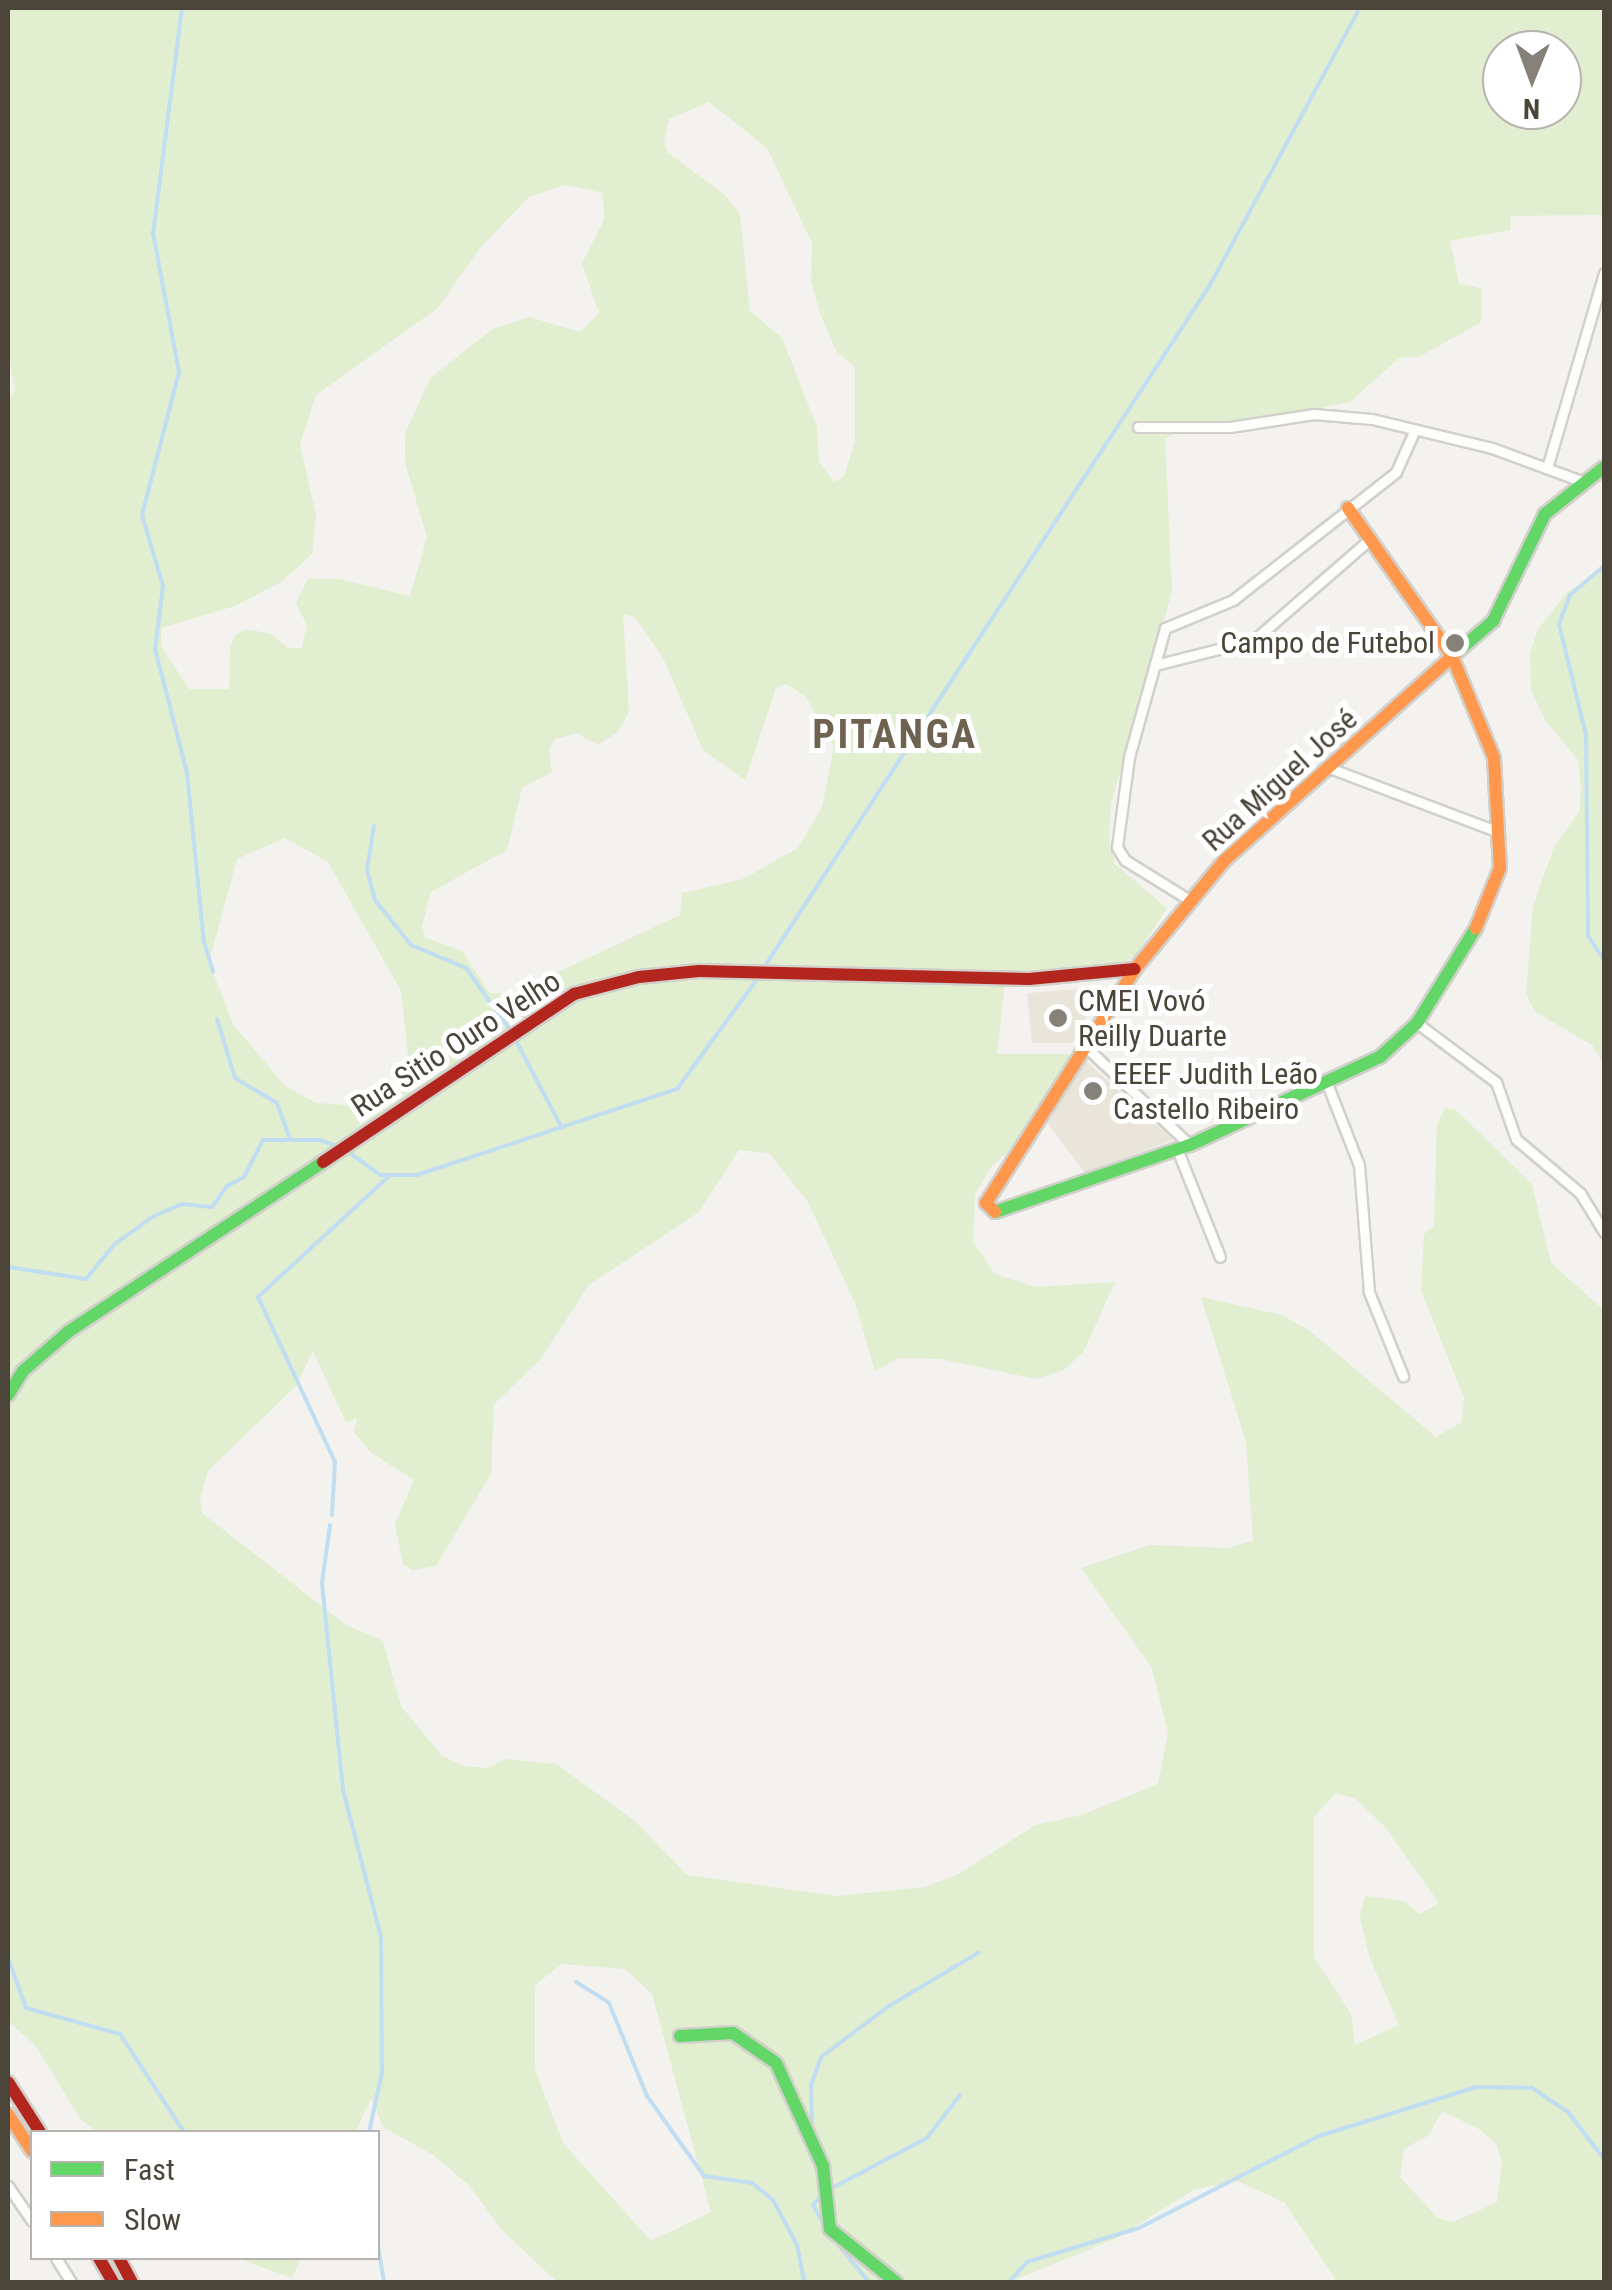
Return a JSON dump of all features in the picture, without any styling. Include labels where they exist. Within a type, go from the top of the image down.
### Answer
[{"type":"street","points":[[1547,468],[1604,273]]},
{"type":"street","points":[[1138,428],[1230,428],[1314,414],[1372,419],[1413,434],[1492,448],[1584,482]]},
{"type":"street","points":[[1191,901],[1125,860],[1117,847],[1129,756],[1165,628],[1233,600],[1396,472],[1413,434]]},
{"type":"street","name":"Rua Miguel José","points":[[1184,1147],[987,1210],[1135,970],[1191,901],[1303,786],[1332,769],[1493,620],[1545,514],[1604,467]]},
{"type":"street","points":[[1184,1147],[1380,1057],[1417,1022],[1440,976],[1472,940],[1500,868],[1494,758],[1452,656],[1348,508]]},
{"type":"street","points":[[1155,665],[1254,640],[1370,540]]},
{"type":"street","points":[[1332,769],[1501,832]]},
{"type":"street","name":"Rua Sitio Ouro Velho","points":[[8,1394],[23,1371],[68,1332],[574,994],[640,977],[699,971],[1029,978],[1135,970]]},
{"type":"street","points":[[1417,1022],[1496,1082],[1516,1138],[1580,1193],[1604,1232]]},
{"type":"street","points":[[1086,1046],[1184,1147],[1220,1257]]},
{"type":"street","points":[[1326,1081],[1359,1166],[1369,1292],[1403,1376]]},
{"type":"street","points":[[680,2036],[733,2032],[776,2064],[823,2166],[830,2228],[896,2282]]},
{"type":"street","points":[[8,2082],[39,2130]]},
{"type":"street","points":[[8,2114],[30,2147]]},
{"type":"street","points":[[8,2186],[30,2217]]},
{"type":"street","points":[[8,2202],[20,2202]]},
{"type":"street","points":[[57,2260],[71,2282]]},
{"type":"street","points":[[100,2260],[113,2282]]},
{"type":"street","points":[[120,2260],[132,2282]]},
{"type":"shaded area","name":"CMEI Vovó Reilly Duarte","points":[[1104,987],[1072,1043],[1032,1043],[1027,993]]},
{"type":"shaded area","name":"EEEF Judith Leão Castello Ribeiro","points":[[1084,1059],[1173,1140],[1085,1173],[1048,1124]]},
{"type":"green space","points":[[8,8],[1604,8],[1604,215],[1511,216],[1510,230],[1450,241],[1459,283],[1482,289],[1481,322],[1419,357],[1399,358],[1350,402],[1263,420],[1195,425],[1165,438],[1172,592],[1111,804],[1109,836],[1115,864],[1167,908],[1137,954],[1121,964],[1006,974],[997,1054],[1085,1054],[1034,1128],[992,1166],[975,1194],[973,1242],[995,1274],[1035,1287],[1115,1282],[1084,1351],[1064,1370],[1036,1379],[941,1359],[899,1358],[875,1371],[855,1303],[808,1202],[769,1153],[739,1150],[699,1212],[589,1285],[539,1361],[494,1404],[491,1474],[436,1566],[412,1570],[403,1564],[395,1524],[414,1480],[370,1452],[354,1432],[357,1418],[346,1423],[313,1351],[297,1385],[208,1471],[200,1499],[202,1513],[346,1625],[383,1641],[401,1706],[442,1756],[463,1766],[488,1768],[505,1759],[556,1764],[635,1821],[687,1875],[837,1896],[925,1887],[959,1874],[1035,1825],[1082,1815],[1158,1784],[1168,1733],[1152,1668],[1081,1568],[1150,1545],[1227,1548],[1253,1541],[1246,1442],[1201,1297],[1282,1315],[1310,1331],[1436,1437],[1462,1422],[1464,1398],[1421,1290],[1424,1234],[1434,1226],[1437,1124],[1445,1108],[1456,1110],[1532,1184],[1551,1263],[1604,1310],[1604,2282],[1337,2282],[1285,2203],[1238,2181],[1193,2190],[1117,2238],[1009,2282],[557,2282],[501,2229],[469,2185],[433,2155],[383,2127],[371,2098],[357,2130],[95,2130],[81,2120],[35,2045],[8,2021],[8,402],[15,390],[8,353]],"holes":[[[709,102],[767,148],[812,243],[811,281],[821,316],[836,351],[855,367],[855,441],[844,476],[834,482],[819,462],[817,427],[782,338],[750,311],[740,214],[725,195],[668,153],[664,142],[669,119]],[[565,185],[603,193],[604,220],[582,263],[599,313],[580,332],[529,317],[493,329],[430,378],[405,434],[405,463],[427,537],[410,596],[339,579],[308,579],[296,603],[307,625],[302,648],[288,648],[271,634],[246,629],[235,635],[230,649],[229,689],[189,689],[161,646],[161,628],[235,606],[281,582],[312,554],[316,515],[300,444],[316,395],[438,308],[479,249],[529,197]],[[623,614],[635,617],[663,658],[703,750],[745,780],[776,688],[786,684],[806,697],[834,747],[822,807],[798,848],[743,879],[682,893],[680,915],[513,993],[490,993],[462,951],[426,938],[422,927],[431,892],[507,850],[522,788],[552,772],[549,749],[555,739],[577,733],[598,745],[618,732],[629,712]],[[285,838],[328,862],[401,991],[408,1055],[393,1092],[376,1107],[316,1103],[284,1085],[233,1024],[209,962],[237,859]],[[1336,1793],[1356,1799],[1385,1827],[1439,1903],[1419,1914],[1404,1901],[1365,1896],[1360,1917],[1369,1956],[1399,2025],[1355,2045],[1351,2014],[1314,1957],[1314,1817]],[[562,1964],[625,1969],[652,1994],[711,2212],[651,2241],[563,2143],[535,2069],[535,1985]],[[1442,2111],[1479,2129],[1496,2144],[1502,2162],[1497,2202],[1453,2222],[1438,2218],[1400,2177],[1404,2149],[1429,2135]]]},
{"type":"green space","points":[[1604,569],[1604,1063],[1592,1045],[1534,1011],[1526,993],[1533,906],[1554,847],[1580,810],[1581,787],[1578,760],[1545,720],[1531,690],[1530,653],[1538,629],[1567,592]]},
{"type":"green space","points":[[242,2260],[300,2260],[292,2278]]},
{"type":"waterway","points":[[182,8],[153,233],[179,372],[142,515],[163,586],[155,649],[187,773],[204,942],[213,972]]},
{"type":"waterway","points":[[763,969],[1210,285],[1360,8]]},
{"type":"waterway","points":[[1604,566],[1570,595],[1559,624],[1586,735],[1588,936],[1604,960]]},
{"type":"waterway","points":[[374,826],[367,870],[375,900],[411,945],[466,968],[510,1030]]},
{"type":"waterway","points":[[347,1151],[380,1175],[417,1175],[677,1089],[758,978]]},
{"type":"waterway","points":[[1604,982],[1604,1012]]},
{"type":"waterway","points":[[217,1019],[235,1078],[277,1103],[290,1139]]},
{"type":"waterway","points":[[515,1039],[562,1128]]},
{"type":"waterway","points":[[8,1267],[86,1279],[115,1244],[154,1216],[182,1204],[212,1207],[227,1186],[244,1177],[263,1140],[320,1140],[339,1147]]},
{"type":"waterway","points":[[332,1515],[335,1462],[258,1297],[388,1177]]},
{"type":"waterway","points":[[330,1525],[322,1583],[343,1790],[381,1937],[382,2073],[369,2130]]},
{"type":"waterway","points":[[812,2128],[811,2085],[821,2057],[889,2006],[978,1953]]},
{"type":"waterway","points":[[8,1958],[26,2008],[120,2034],[183,2130]]},
{"type":"waterway","points":[[576,1982],[609,2003],[647,2096],[704,2176],[752,2183],[773,2200],[797,2245],[804,2282]]},
{"type":"waterway","points":[[1009,2282],[1027,2262],[1139,2228],[1319,2136],[1476,2087],[1532,2088],[1568,2112],[1604,2159]]},
{"type":"waterway","points":[[830,2189],[927,2138],[960,2095]]},
{"type":"waterway","points":[[822,2194],[813,2205],[825,2227]]},
{"type":"waterway","points":[[837,2243],[869,2282]]},
{"type":"waterway","points":[[380,2259],[384,2282]]},
{"type":"traffic: fast","points":[[1457,652],[1493,621],[1545,514],[1604,467]]},
{"type":"traffic: fast","points":[[995,1212],[1190,1145],[1380,1057],[1417,1023],[1476,928]]},
{"type":"traffic: fast","points":[[8,1395],[23,1371],[68,1332],[323,1162]]},
{"type":"traffic: fast","points":[[680,2036],[733,2033],[776,2063],[823,2166],[830,2229],[896,2282]]},
{"type":"traffic: slow","points":[[1348,508],[1452,656],[1494,758],[1500,868],[1476,928]]},
{"type":"traffic: slow","points":[[995,1212],[986,1203],[1135,969],[1224,861],[1457,652]]},
{"type":"traffic: slow","points":[[8,2114],[30,2148]]},
{"type":"traffic: jam","points":[[323,1162],[574,994],[639,977],[699,971],[1029,979],[1135,969]]},
{"type":"traffic: jam","points":[[8,2082],[39,2130]]},
{"type":"traffic: jam","points":[[100,2260],[113,2282]]},
{"type":"traffic: jam","points":[[120,2260],[132,2282]]},
{"type":"place","name":"Campo de Futebol","points":[[1455,643]]},
{"type":"place","name":"CMEI Vovó Reilly Duarte","points":[[1058,1018]]},
{"type":"place","name":"EEEF Judith Leão Castello Ribeiro","points":[[1093,1091]]},
{"type":"district","name":"PITANGA","points":[[895,735]]}]
